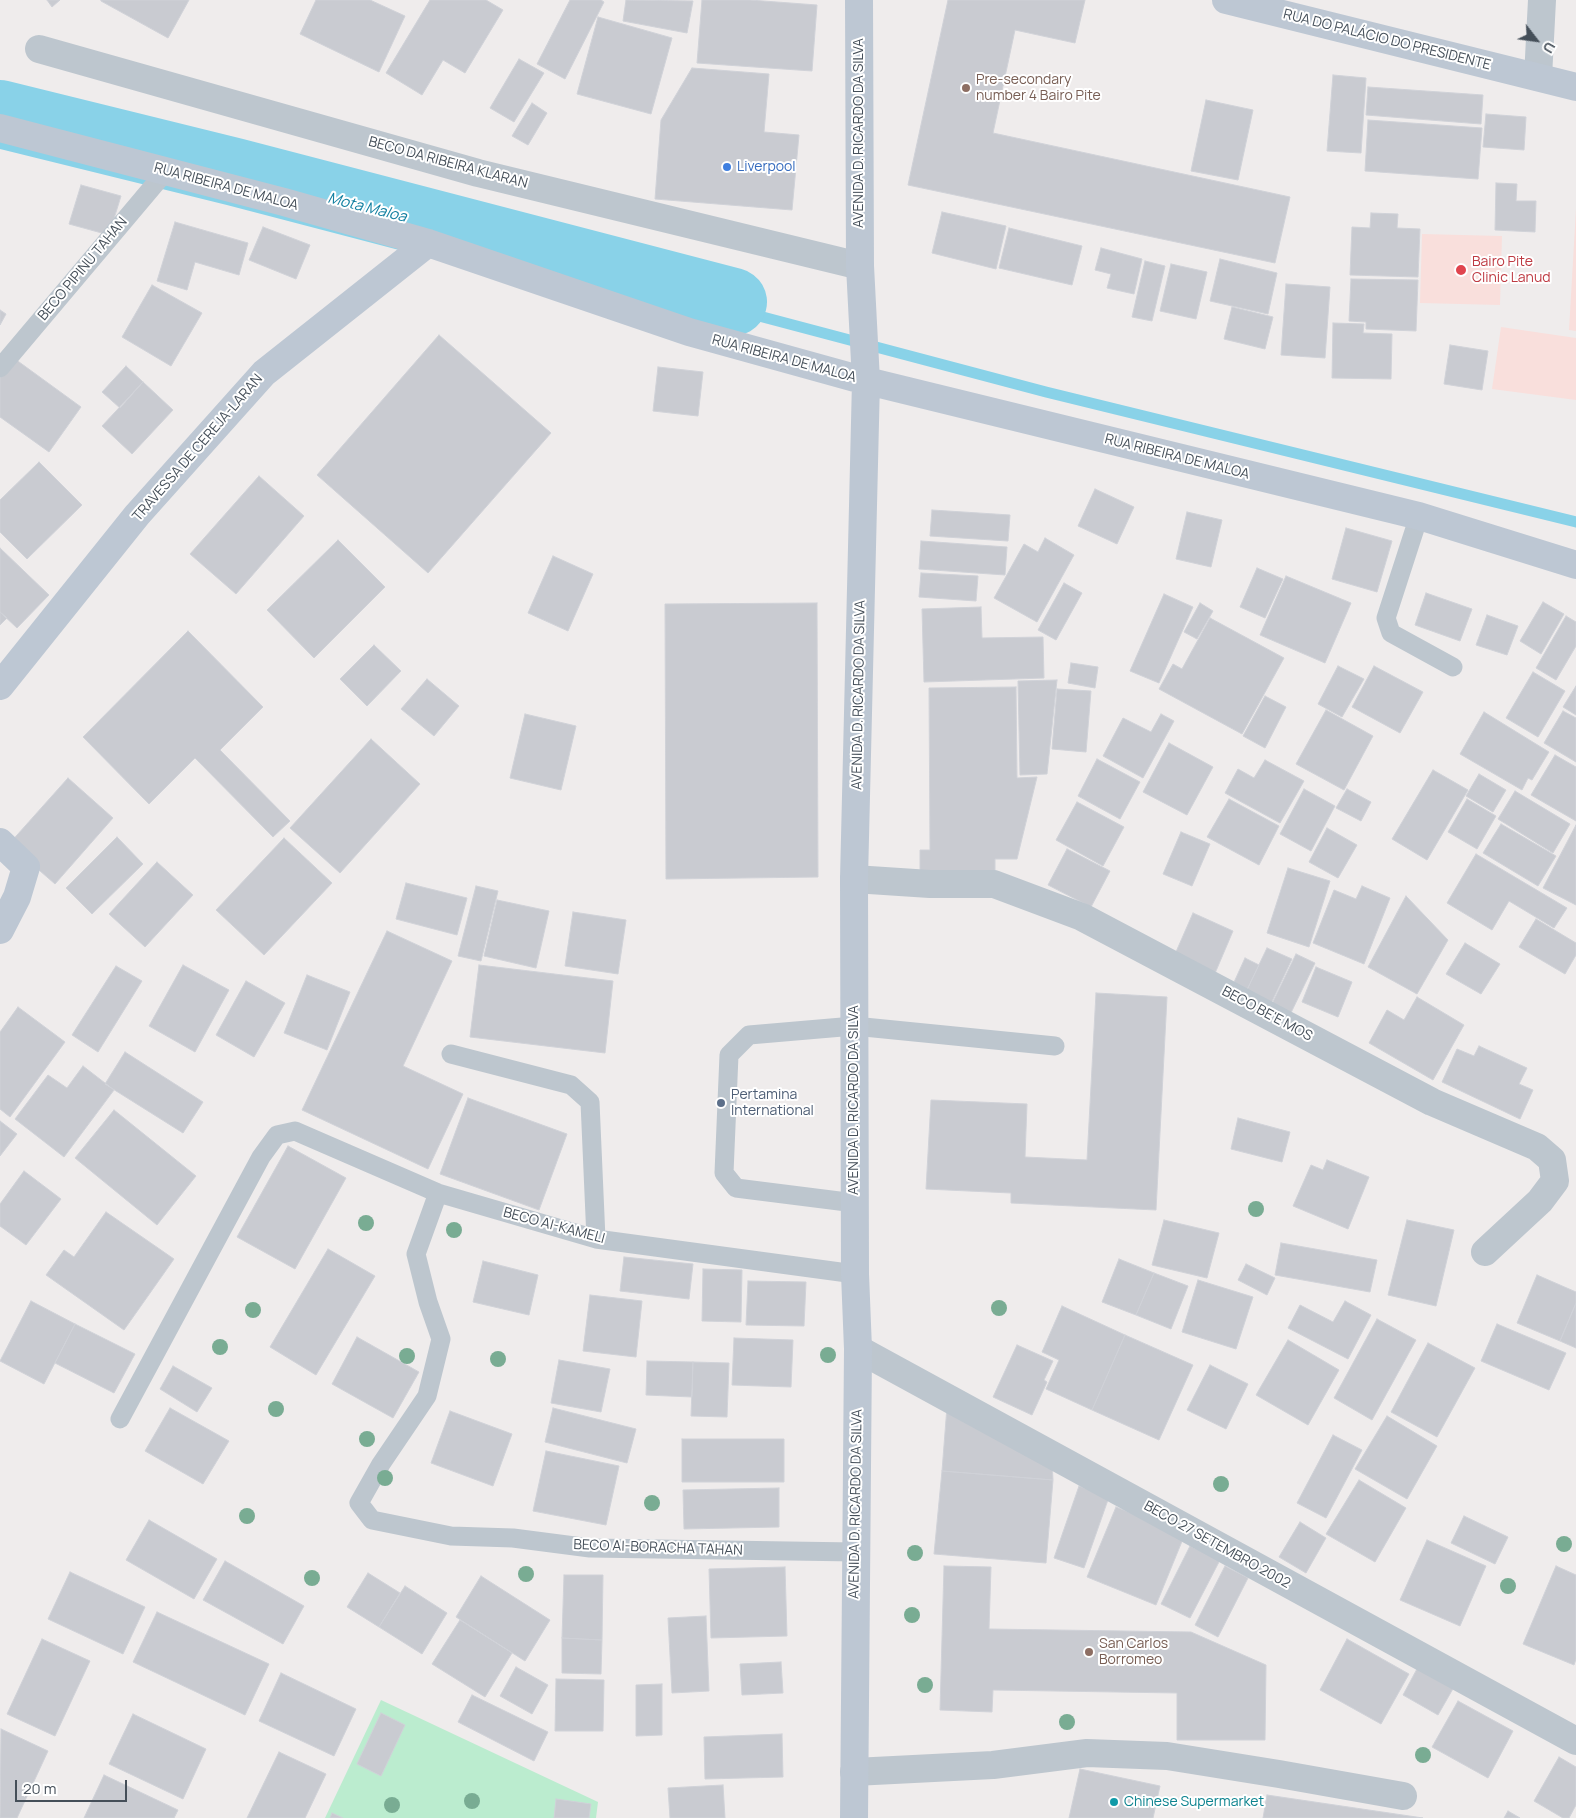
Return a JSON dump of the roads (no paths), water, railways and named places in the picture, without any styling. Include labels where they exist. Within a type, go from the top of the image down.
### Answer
[{"type":"street","name":"AVENIDA D. RICARDO DA SILVA","points":[[854,1818],[858,1349],[855,1274],[854,879],[866,381],[861,272],[859,0]]},
{"type":"street","name":"RUA DO PALÁCIO DO PRESIDENTE","points":[[1226,0],[1284,7],[1576,87]]},
{"type":"street","points":[[1538,77],[1542,0]]},
{"type":"street","name":"BECO DA RIBEIRA KLARAN","points":[[39,48],[478,173],[861,272]]},
{"type":"street","name":"RUA RIBEIRA DE MALOA","points":[[0,128],[166,170],[428,243],[689,332],[866,381],[1419,516],[1576,565]]},
{"type":"street","name":"TRAVESSA DE CEREJA-LARAN","points":[[0,686],[137,515],[264,372],[428,243]]},
{"type":"street","points":[[0,842],[26,867],[17,897],[0,930]]},
{"type":"street","name":"BECO BE'E MOS","points":[[854,879],[930,884],[994,884],[1082,918],[1141,947],[1432,1102],[1537,1147],[1552,1160],[1555,1180],[1540,1201],[1485,1252]]},
{"type":"street","name":"BECO 27 SETEMBRO 2002","points":[[858,1349],[1576,1741]]},
{"type":"street","points":[[854,1772],[993,1765],[1088,1752],[1167,1756],[1403,1796]]},
{"type":"lane","name":"BECO PIPINU TAHAN","points":[[0,368],[166,170]]},
{"type":"lane","points":[[1419,516],[1386,618],[1391,634],[1453,666]]},
{"type":"lane","points":[[855,1203],[736,1188],[724,1173],[729,1055],[749,1036],[854,1026],[1055,1046]]},
{"type":"lane","points":[[451,1054],[571,1085],[590,1102],[596,1239]]},
{"type":"lane","name":"BECO AI-KAMELI","points":[[120,1419],[261,1157],[277,1135],[295,1131],[438,1193],[596,1239],[855,1274]]},
{"type":"lane","name":"BECO AI-BORACHA TAHAN","points":[[438,1193],[416,1254],[428,1302],[441,1339],[427,1396],[381,1464],[359,1503],[372,1520],[451,1536],[513,1538],[590,1548],[856,1552]]},
{"type":"waterway","name":"Mota Maloa","points":[[0,114],[235,172],[733,302]]},
{"type":"waterway","points":[[374,214],[1046,392],[1576,522]]},
{"type":"place","name":"Pre-secondary number 4 Bairo Pite","points":[[966,88]]},
{"type":"place","name":"Liverpool","points":[[727,167]]},
{"type":"place","name":"Bairo Pite Clinic Lanud","points":[[1461,270]]},
{"type":"place","name":"Pertamina International","points":[[721,1103]]},
{"type":"place","name":"San Carlos Borromeo","points":[[1089,1652]]},
{"type":"place","name":"Chinese Supermarket","points":[[1114,1802]]}]
